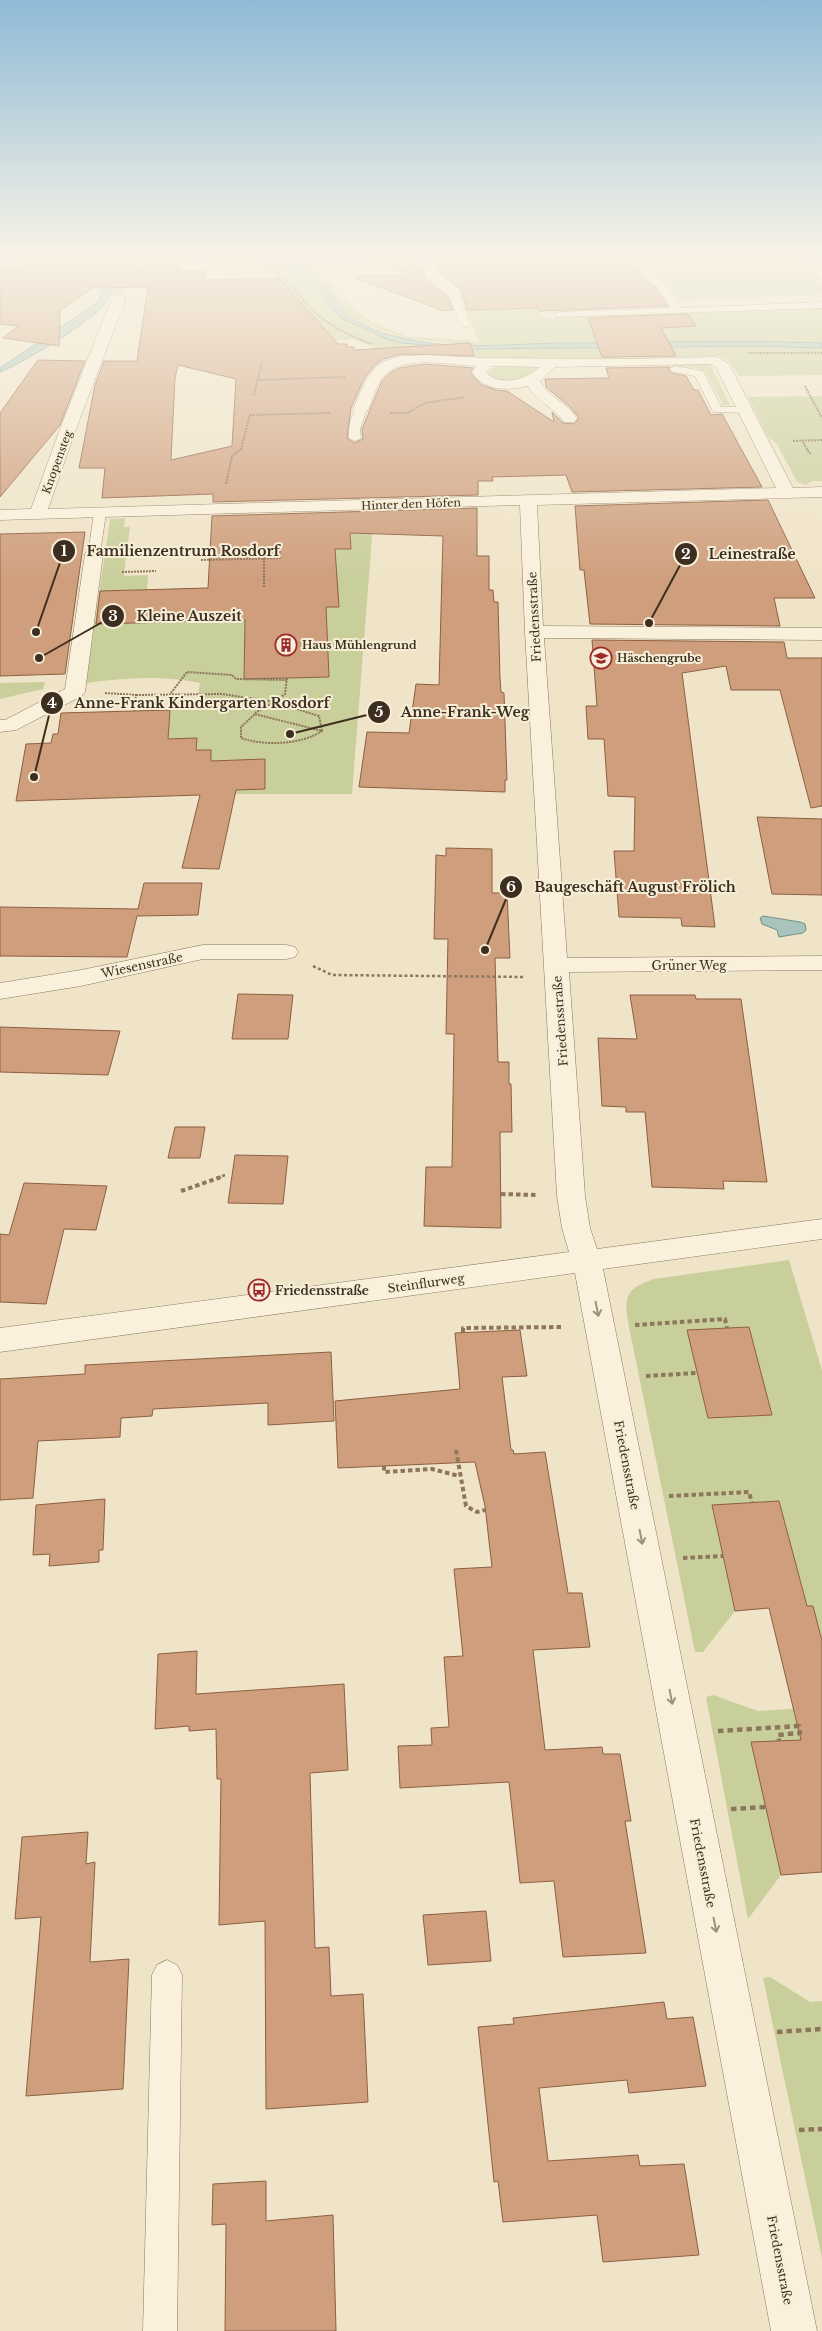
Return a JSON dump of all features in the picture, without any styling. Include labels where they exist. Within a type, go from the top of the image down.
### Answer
[{"type":"street","name":"Knopensteg","points":[[38,514],[68,429],[94,363]]},
{"type":"street","points":[[361,409],[365,394],[376,376],[393,363]]},
{"type":"street","points":[[485,363],[479,372],[480,376],[487,381],[510,384],[532,380],[548,367],[548,363]]},
{"type":"street","points":[[534,363],[560,363]]},
{"type":"street","points":[[719,363],[722,364],[787,493]]},
{"type":"street","points":[[532,380],[541,396],[561,407],[567,412],[569,419]]},
{"type":"street","name":"Hinter den Höfen","points":[[0,515],[822,492]]},
{"type":"street","name":"Friedensstraße","points":[[528,501],[534,632],[571,1196],[576,1228],[586,1261],[634,1498],[794,2331]]},
{"type":"street","points":[[0,726],[9,726],[75,692],[94,554]]},
{"type":"street","points":[[534,632],[822,634]]},
{"type":"street","name":"Wiesenstraße","points":[[0,992],[81,978],[203,952],[286,952]]},
{"type":"street","name":"Grüner Weg","points":[[557,971],[822,963]]},
{"type":"street","name":"Steinflurweg","points":[[0,1340],[822,1229]]},
{"type":"lane","points":[[675,369],[699,373],[717,410],[746,410]]},
{"type":"lane","points":[[355,438],[354,428],[361,409]]},
{"type":"lane","points":[[94,554],[100,512]]},
{"type":"lane","points":[[160,2331],[167,1975]]},
{"type":"path","points":[[254,395],[262,363]]},
{"type":"path","points":[[257,380],[376,376]]},
{"type":"path","points":[[805,386],[822,418]]},
{"type":"path","points":[[802,440],[808,453],[811,453]]},
{"type":"path","points":[[201,560],[280,558],[280,550]]},
{"type":"path","points":[[264,558],[264,587]]},
{"type":"path","points":[[170,694],[187,672],[232,676],[236,679],[287,679],[285,694],[254,714],[241,727],[241,738],[245,741],[269,742],[309,739],[322,731]]},
{"type":"path","points":[[75,692],[136,695],[241,694],[319,716],[322,731]]},
{"type":"path","points":[[134,711],[136,695]]},
{"type":"path","points":[[254,714],[322,731]]},
{"type":"path","points":[[286,952],[332,975],[557,971]]},
{"type":"path","points":[[181,1191],[225,1175]]},
{"type":"path","points":[[610,1377],[697,1373]]},
{"type":"path","points":[[456,1450],[459,1476],[466,1506],[476,1512],[485,1510]]},
{"type":"path","points":[[384,1466],[384,1472],[432,1469],[459,1476]]},
{"type":"path","points":[[634,1498],[749,1492],[752,1503]]},
{"type":"path","points":[[678,1734],[799,1726],[800,1733],[778,1735],[779,1741]]},
{"type":"green space","points":[[730,363],[822,363],[822,375],[739,376]]},
{"type":"green space","points":[[673,364],[704,364],[711,366],[730,405],[723,405],[705,371],[697,368],[675,367]]},
{"type":"green space","points":[[502,366],[538,367],[539,369],[526,377],[513,381],[500,380],[486,374],[490,369]]},
{"type":"green space","points":[[822,396],[822,481],[812,481],[806,485],[797,482],[777,444],[768,437],[748,397]]},
{"type":"green space","points":[[374,512],[352,794],[210,794],[211,750],[196,750],[197,739],[168,739],[171,702],[197,701],[200,683],[186,680],[143,678],[86,683],[110,519],[125,518],[124,527],[130,527],[127,550],[144,549],[144,554],[126,555],[124,576],[148,575],[147,590],[121,590],[117,623],[245,620],[244,679],[329,676],[326,607],[339,607],[291,550],[351,549],[349,513]]},
{"type":"green space","points":[[45,682],[43,689],[0,699],[0,683]]},
{"type":"green space","points":[[789,1260],[822,1370],[822,1641],[812,1606],[735,1611],[703,1652],[695,1652],[628,1322],[627,1299],[633,1289],[654,1279]]},
{"type":"green space","points":[[713,1695],[758,1711],[822,1707],[822,1872],[781,1875],[748,1919],[706,1697]]},
{"type":"green space","points":[[770,1977],[810,2002],[822,2001],[822,2258],[763,1978]]},
{"type":"water","points":[[8,363],[19,363],[0,372],[0,368]]},
{"type":"water","points":[[763,916],[800,922],[805,924],[806,930],[803,933],[779,937],[777,930],[762,924],[760,918]]},
{"type":"building","points":[[36,363],[84,363],[60,425],[0,497],[0,413]]},
{"type":"building","points":[[103,363],[378,363],[364,379],[351,408],[347,438],[354,443],[363,439],[362,429],[382,381],[390,373],[400,368],[425,364],[473,368],[470,373],[482,385],[496,390],[507,391],[554,422],[552,412],[563,423],[574,424],[579,418],[570,407],[546,387],[545,379],[609,378],[606,368],[670,367],[668,368],[671,373],[686,376],[694,390],[698,390],[711,415],[722,414],[762,487],[572,492],[566,475],[492,477],[493,481],[478,481],[478,495],[213,502],[213,494],[102,498],[105,468],[79,468],[95,385]],"holes":[[[178,365],[236,379],[232,446],[171,460],[175,378]]]},
{"type":"building","points":[[768,500],[815,598],[774,598],[780,626],[590,624],[584,570],[580,570],[575,506]]},
{"type":"building","points":[[477,508],[477,556],[489,556],[489,590],[493,590],[494,602],[498,602],[500,678],[501,692],[504,693],[507,780],[505,780],[505,792],[359,787],[367,732],[409,733],[416,684],[439,685],[443,536],[350,533],[351,549],[335,549],[339,607],[326,607],[329,677],[244,679],[245,620],[96,624],[100,591],[208,588],[212,516]]},
{"type":"building","points":[[85,532],[65,674],[0,676],[0,534]]},
{"type":"building","points":[[592,640],[784,642],[787,658],[822,658],[822,806],[811,808],[780,690],[731,690],[726,666],[682,673],[715,927],[682,926],[681,918],[619,917],[614,851],[634,851],[635,797],[608,796],[604,739],[588,739],[586,706],[597,706]]},
{"type":"building","points":[[170,710],[168,739],[197,738],[196,750],[211,750],[211,761],[265,759],[265,789],[236,790],[219,869],[182,868],[200,795],[16,801],[26,744],[51,743],[53,734],[58,734],[61,713]]},
{"type":"building","points":[[757,817],[822,819],[822,895],[772,894]]},
{"type":"building","points":[[446,848],[492,849],[492,893],[507,893],[510,958],[495,958],[498,1062],[509,1062],[509,1084],[511,1084],[512,1132],[500,1132],[501,1228],[424,1226],[426,1167],[452,1167],[454,1034],[446,1034],[448,939],[434,939],[436,855],[446,856]]},
{"type":"building","points":[[144,883],[202,883],[198,915],[137,916],[127,957],[0,956],[0,907],[138,909]]},
{"type":"building","points":[[238,994],[293,995],[288,1039],[232,1039]]},
{"type":"building","points":[[630,995],[695,995],[696,999],[741,999],[767,1182],[723,1181],[724,1189],[652,1187],[645,1112],[626,1112],[626,1107],[602,1106],[598,1038],[637,1039]]},
{"type":"building","points":[[0,1027],[120,1031],[108,1075],[0,1072]]},
{"type":"building","points":[[175,1127],[205,1127],[200,1158],[168,1158]]},
{"type":"building","points":[[235,1155],[288,1156],[283,1204],[228,1203]]},
{"type":"building","points":[[24,1183],[107,1186],[96,1230],[64,1229],[46,1304],[0,1302],[0,1234],[9,1235]]},
{"type":"building","points":[[749,1327],[772,1415],[708,1418],[687,1330]]},
{"type":"building","points":[[520,1330],[527,1376],[502,1377],[511,1450],[513,1450],[514,1454],[545,1452],[568,1593],[582,1593],[590,1647],[533,1650],[545,1750],[602,1747],[603,1754],[620,1754],[631,1821],[625,1821],[646,1953],[563,1957],[554,1881],[520,1883],[509,1782],[400,1788],[398,1746],[432,1745],[431,1728],[449,1727],[444,1657],[463,1656],[454,1569],[492,1567],[485,1506],[475,1462],[338,1468],[335,1401],[460,1389],[455,1333]]},
{"type":"building","points":[[331,1352],[334,1421],[268,1425],[268,1403],[153,1409],[152,1416],[121,1418],[120,1437],[38,1441],[33,1498],[0,1500],[0,1379],[85,1374],[85,1365]]},
{"type":"building","points":[[105,1499],[103,1550],[99,1550],[99,1562],[49,1566],[50,1554],[33,1555],[36,1505]]},
{"type":"building","points":[[779,1501],[807,1606],[813,1606],[822,1641],[822,1872],[781,1875],[751,1742],[801,1740],[769,1608],[735,1611],[712,1505]]},
{"type":"building","points":[[197,1651],[196,1694],[344,1684],[348,1770],[310,1773],[315,1948],[329,1947],[331,1996],[363,1994],[368,2102],[266,2109],[265,1921],[219,1925],[221,1779],[217,1779],[216,1729],[189,1731],[189,1726],[155,1729],[158,1654]]},
{"type":"building","points":[[88,1832],[86,1864],[95,1862],[90,1962],[129,1959],[123,2089],[26,2096],[41,1917],[15,1919],[22,1837]]},
{"type":"building","points":[[486,1911],[491,1961],[428,1965],[423,1915]]},
{"type":"building","points":[[664,2002],[667,2019],[693,2017],[706,2086],[629,2093],[627,2080],[539,2088],[548,2161],[638,2155],[640,2166],[684,2164],[699,2255],[603,2262],[597,2215],[503,2222],[498,2181],[494,2182],[478,2027],[514,2024],[513,2018]]},
{"type":"building","points":[[266,2181],[266,2221],[333,2215],[336,2331],[225,2331],[226,2224],[212,2225],[213,2184]]},
{"type":"place","name":"Leinestraße","points":[[649,623]]},
{"type":"place","name":"Familienzentrum Rosdorf","points":[[36,632]]},
{"type":"place","name":"Haus Mühlengrund","points":[[286,645]]},
{"type":"place","name":"Kleine Auszeit","points":[[39,658]]},
{"type":"place","name":"Häschengrube","points":[[601,658]]},
{"type":"place","name":"Anne-Frank-Weg","points":[[290,734]]},
{"type":"place","name":"Anne-Frank Kindergarten Rosdorf","points":[[34,777]]},
{"type":"place","name":"Baugeschäft August Frölich","points":[[485,950]]},
{"type":"place","name":"Friedensstraße","points":[[259,1290]]}]
